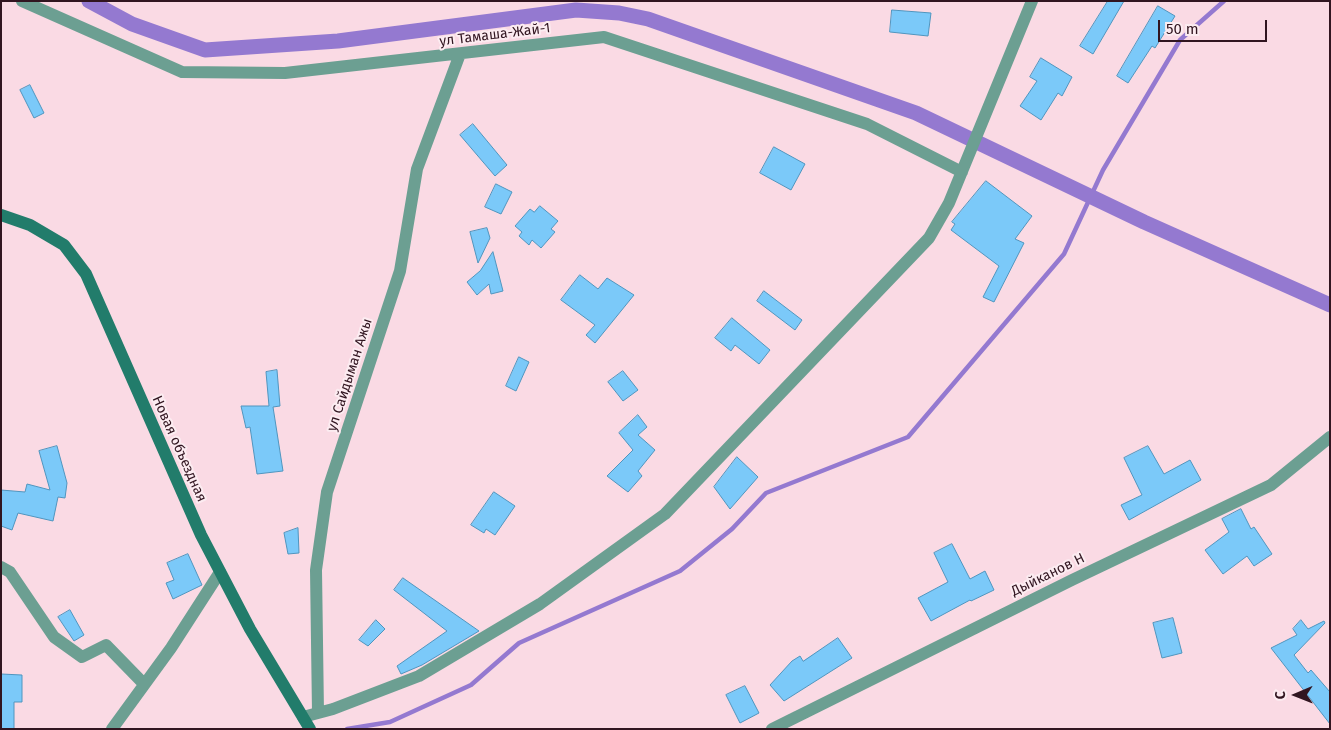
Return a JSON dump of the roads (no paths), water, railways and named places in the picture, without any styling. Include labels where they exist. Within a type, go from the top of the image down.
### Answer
[{"type":"main road","name":"Новая объездная","points":[[1,215],[30,225],[64,245],[86,274],[201,535],[250,629],[307,723]]},
{"type":"street","name":"ул Тамаша-Жай-1","points":[[22,1],[182,72],[285,73],[604,37],[867,124],[962,171]]},
{"type":"street","points":[[307,723],[318,713],[419,676],[540,604],[665,514],[929,238],[949,203],[1032,1]]},
{"type":"street","name":"ул Сайдыман Ажы","points":[[318,713],[316,570],[327,492],[400,271],[417,169],[460,54]]},
{"type":"street","name":"Дыйканов Н","points":[[772,729],[1072,580],[1272,485],[1330,437]]},
{"type":"street","points":[[1,567],[10,572],[54,636],[82,657],[106,645],[144,684]]},
{"type":"street","points":[[112,729],[220,572]]},
{"type":"waterway","points":[[89,1],[132,24],[205,50],[338,41],[576,10],[619,13],[648,19],[916,113],[1144,222],[1330,305]]},
{"type":"waterway","points":[[347,729],[390,722],[471,685],[519,643],[680,571],[732,529],[766,493],[908,437],[1064,254],[1103,170],[1180,40],[1224,1]]}]
